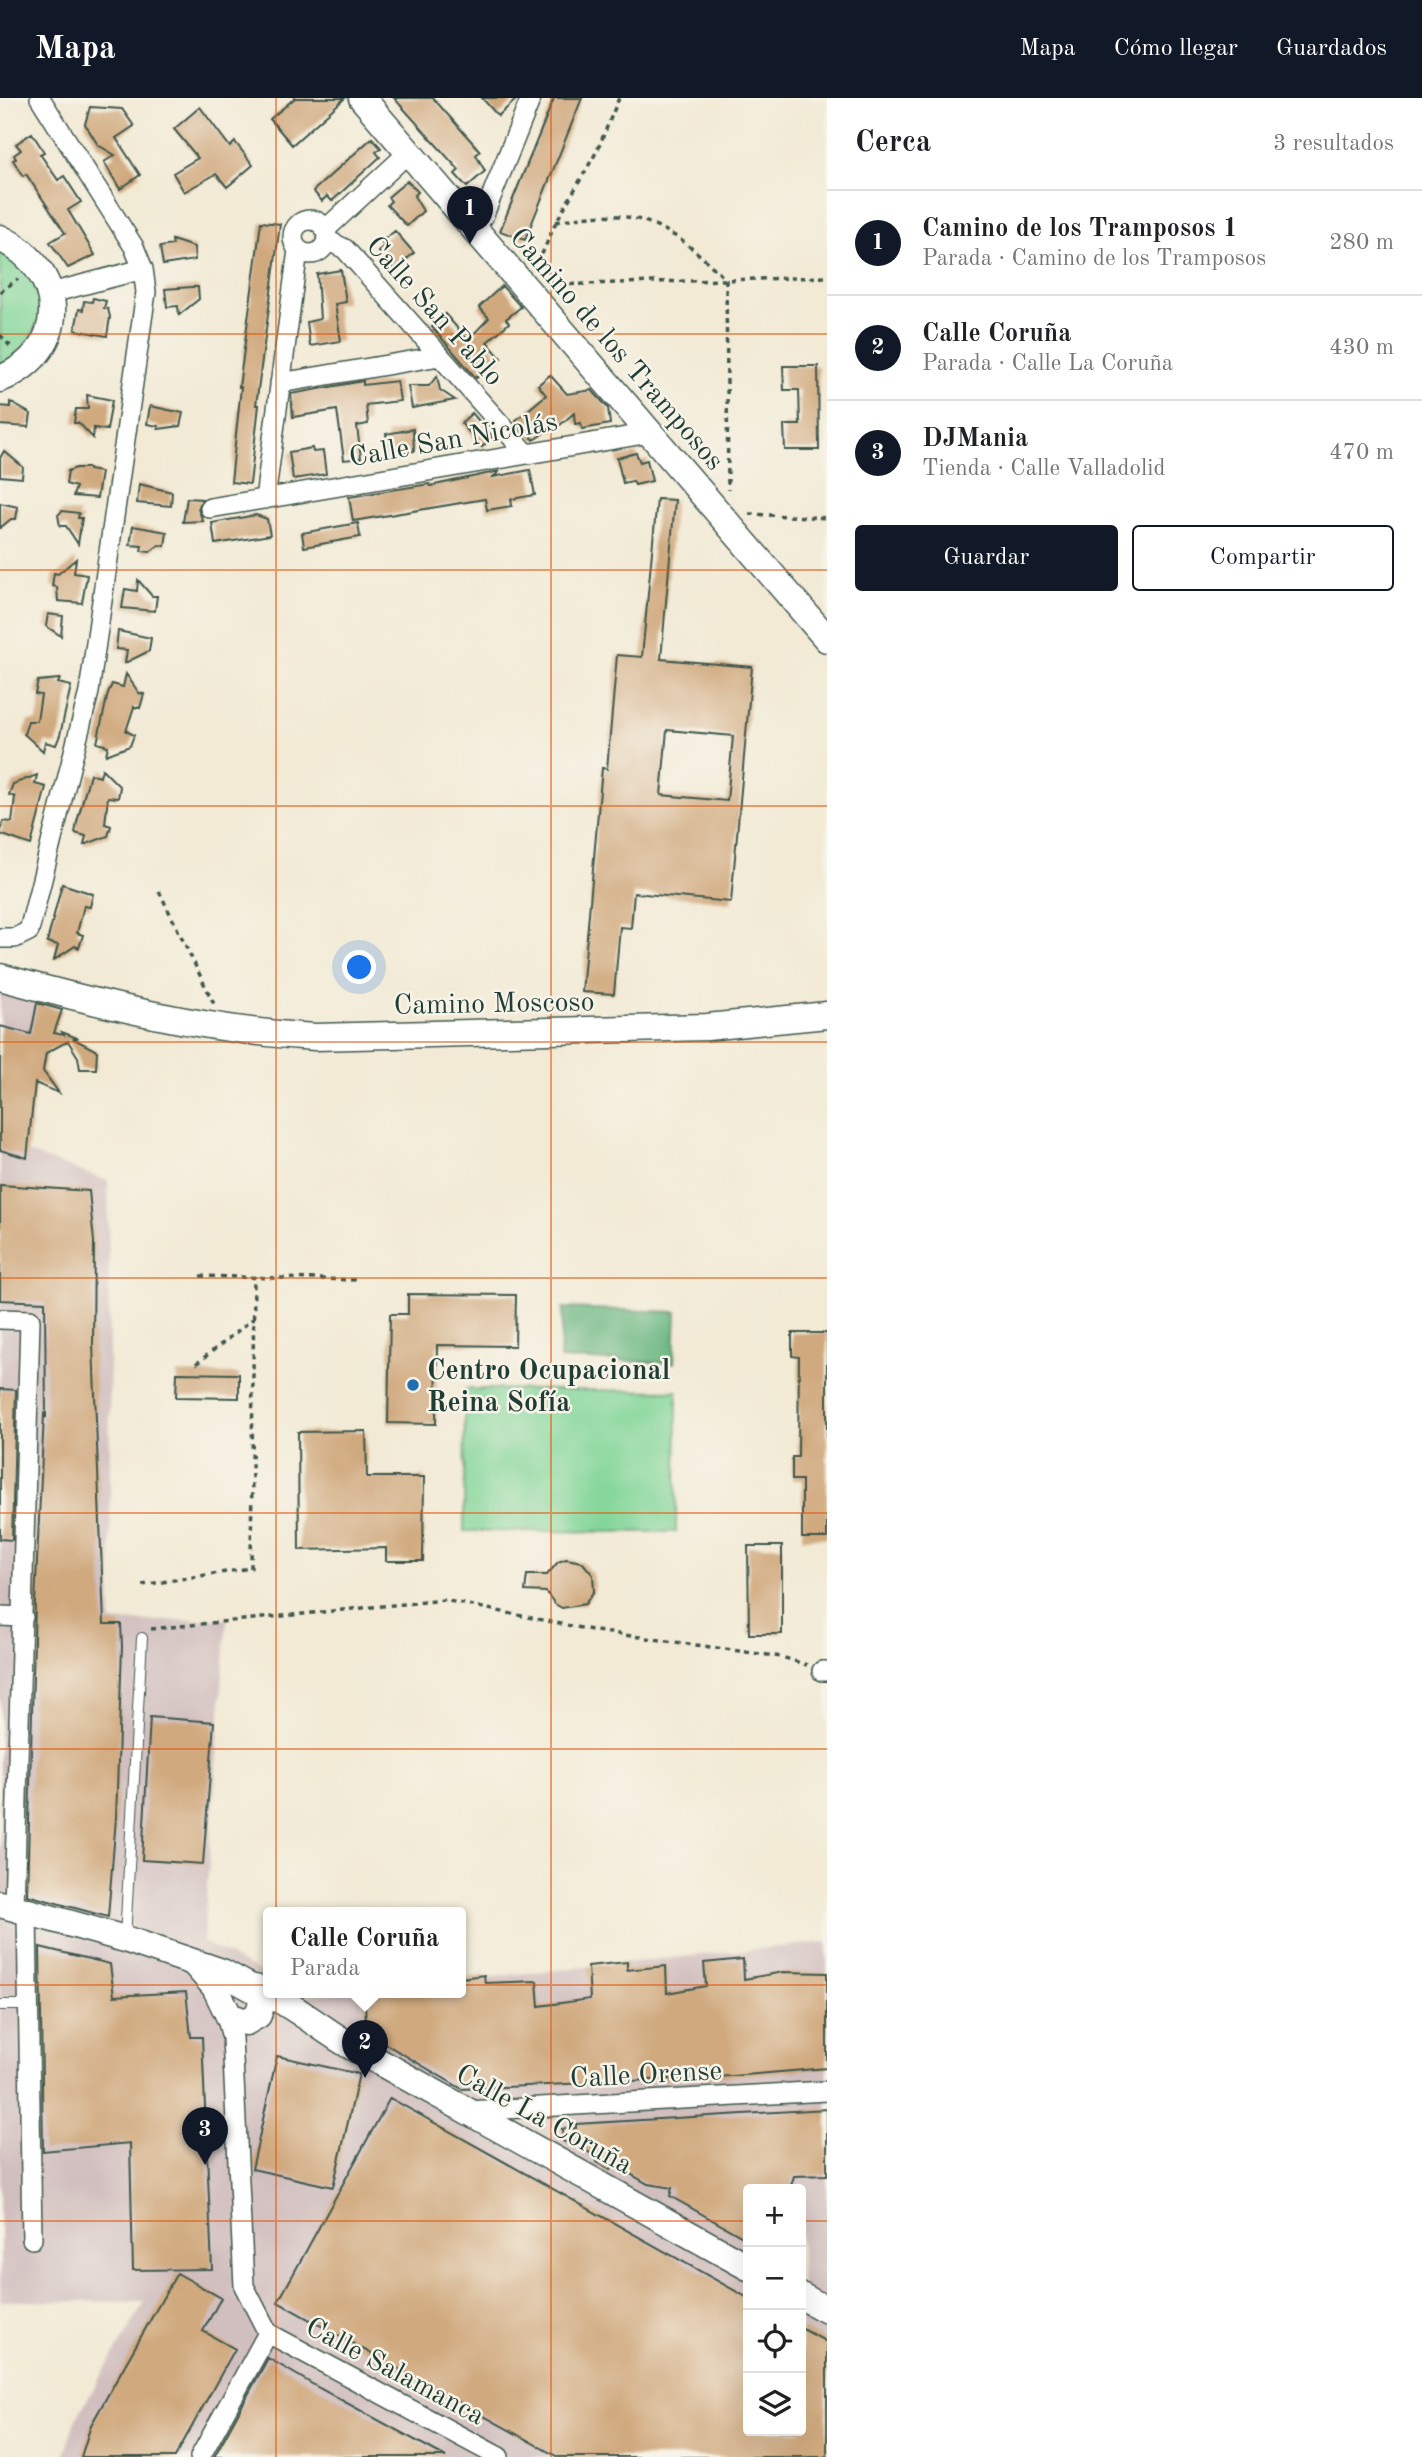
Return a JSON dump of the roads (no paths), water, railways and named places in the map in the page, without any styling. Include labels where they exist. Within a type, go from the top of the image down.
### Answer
[{"type":"street","points":[[0,938],[15,938],[29,931],[89,692],[146,292],[143,269],[134,247],[40,98]]},
{"type":"street","name":"Camino de los Tramposos","points":[[362,98],[473,227],[543,291],[650,433],[827,639]]},
{"type":"street","points":[[473,227],[483,217],[531,98]]},
{"type":"street","name":"Calle San Pablo","points":[[409,152],[327,234],[345,249],[527,454]]},
{"type":"street","points":[[312,219],[327,234],[318,253],[308,254],[298,250],[292,240],[295,227],[312,219]]},
{"type":"street","points":[[0,238],[21,248],[38,265],[51,293],[48,330],[40,349],[27,364],[0,379]]},
{"type":"street","points":[[265,499],[298,250]]},
{"type":"street","points":[[51,293],[143,269]]},
{"type":"street","points":[[280,383],[440,356]]},
{"type":"street","name":"Calle San Nicolás","points":[[210,508],[650,433]]},
{"type":"street","name":"Camino Moscoso","points":[[1,974],[122,1006],[227,1029],[328,1037],[708,1027],[827,1015]]},
{"type":"street","points":[[0,1319],[30,1320],[14,1908],[28,2005],[32,2239]]},
{"type":"street","points":[[0,1616],[23,1617]]},
{"type":"street","name":"Calle La Coruña","points":[[14,1908],[125,1939],[263,1991]]},
{"type":"street","points":[[194,1963],[215,1987],[225,2009],[232,2038],[244,2286],[268,2333],[200,2457]]},
{"type":"street","points":[[225,2009],[230,1989],[237,1985],[252,1986],[262,2002],[242,2039],[234,2072]]},
{"type":"street","name":"Calle La Coruña","points":[[280,1998],[311,2022],[743,2264]]},
{"type":"street","points":[[225,2009],[240,2022],[256,2016]]},
{"type":"street","name":"Calle La Coruña","points":[[256,2016],[311,2022]]},
{"type":"street","name":"Calle Orense","points":[[468,2111],[827,2091]]},
{"type":"street","points":[[806,2299],[827,2310]]},
{"type":"street","name":"Calle Salamanca","points":[[268,2333],[499,2457]]},
{"type":"lane","points":[[125,1939],[142,1638]]},
{"type":"lane","points":[[0,2005],[28,2005]]},
{"type":"place","name":"Camino de los Tramposos 1","points":[[470,244]]},
{"type":"place","name":"Centro Ocupacional Reina Sofía","points":[[413,1385]]},
{"type":"place","name":"Calle Coruña","points":[[365,2078]]},
{"type":"place","name":"DJMania","points":[[205,2165]]}]
